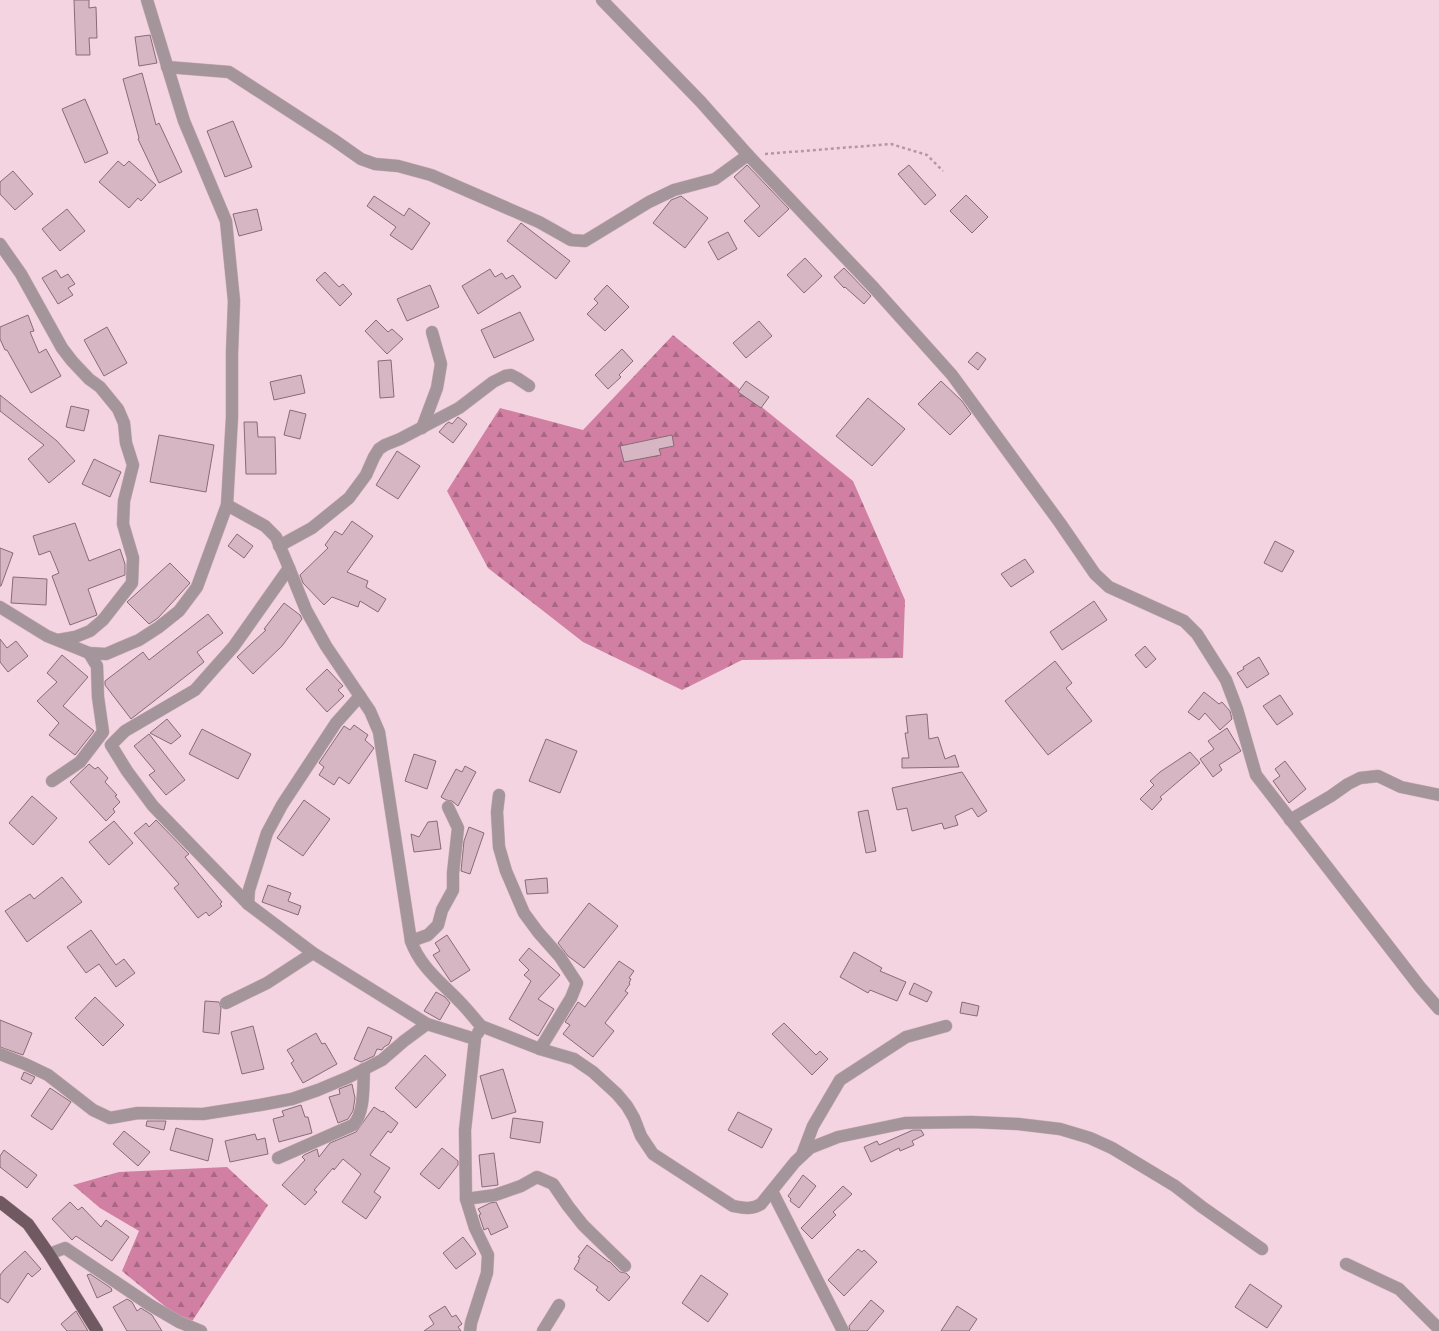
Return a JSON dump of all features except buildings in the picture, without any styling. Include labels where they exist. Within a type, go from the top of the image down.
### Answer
[{"type":"main road","points":[[0,1202],[28,1224],[49,1254],[97,1331]]},
{"type":"street","points":[[0,607],[47,636],[89,653],[106,654],[127,646],[159,627],[179,611],[197,587],[227,505],[232,417],[234,301],[226,221],[184,122],[148,0]]},
{"type":"street","points":[[602,0],[701,102],[748,156],[874,288],[952,375],[1060,523],[1095,574],[1109,587],[1127,597],[1184,621],[1197,634],[1226,680],[1237,709],[1256,776],[1439,1010]]},
{"type":"street","points":[[167,67],[229,72],[361,159],[375,164],[398,166],[430,175],[539,222],[571,240],[584,241],[649,202],[674,190],[715,179],[748,156]]},
{"type":"street","points":[[0,244],[21,274],[62,348],[89,379],[100,387],[118,409],[124,422],[126,443],[133,464],[124,501],[123,524],[133,558],[132,583],[103,620],[90,631],[75,637],[58,640]]},
{"type":"street","points":[[422,428],[436,388],[441,364],[432,332]]},
{"type":"street","points":[[279,546],[312,528],[349,498],[366,474],[374,457],[385,444],[400,439],[459,408],[493,382],[505,376],[517,378],[529,386]]},
{"type":"street","points":[[227,505],[265,526],[276,538],[306,610],[326,646],[370,711],[379,732],[411,941],[422,963],[481,1026],[540,1049],[574,1059],[593,1072],[617,1094],[627,1106],[634,1118],[641,1136],[653,1154],[723,1201],[733,1206],[751,1208],[761,1204],[795,1162],[810,1148],[838,1137],[906,1123],[972,1122],[1060,1128],[1090,1138],[1112,1148],[1148,1169],[1175,1186],[1262,1249]]},
{"type":"street","points":[[289,568],[234,646],[195,690],[125,730],[111,745],[126,771],[153,806],[248,904],[313,953],[427,1024],[475,1039]]},
{"type":"street","points":[[52,781],[80,762],[103,732],[98,697],[97,666],[89,653]]},
{"type":"street","points":[[248,904],[249,890],[267,833],[282,805],[336,723],[360,696]]},
{"type":"street","points":[[1290,820],[1360,778],[1378,776],[1401,787],[1439,795]]},
{"type":"street","points":[[499,795],[497,812],[499,847],[506,871],[524,913],[560,957],[577,983],[571,998],[540,1049]]},
{"type":"street","points":[[411,941],[428,935],[438,925],[442,910],[453,890],[454,853],[458,828],[448,807]]},
{"type":"street","points":[[226,1003],[267,984],[313,953]]},
{"type":"street","points":[[0,1054],[48,1075],[93,1110],[110,1118],[138,1114],[203,1114],[292,1099],[318,1090],[349,1077],[382,1060],[427,1024]]},
{"type":"street","points":[[470,1331],[471,1323],[487,1273],[488,1255],[475,1228],[466,1199],[465,1130],[475,1039],[481,1026]]},
{"type":"street","points":[[802,1156],[813,1126],[840,1080],[906,1037],[946,1026]]},
{"type":"street","points":[[278,1158],[352,1125],[358,1120],[361,1110],[364,1069]]},
{"type":"street","points":[[466,1199],[495,1195],[521,1186],[537,1177],[553,1184],[583,1225],[624,1266]]},
{"type":"street","points":[[772,1191],[843,1331]]},
{"type":"street","points":[[49,1254],[65,1248],[150,1305],[179,1322],[201,1331]]},
{"type":"street","points":[[1346,1264],[1399,1289],[1439,1329]]},
{"type":"street","points":[[543,1331],[559,1306]]},
{"type":"path","points":[[748,156],[891,144],[927,156],[943,171]]},
{"type":"green space","points":[[673,335],[853,481],[905,600],[903,658],[742,660],[682,690],[583,642],[488,568],[447,491],[500,408],[583,430]]},
{"type":"green space","points":[[227,1167],[268,1205],[189,1326],[122,1271],[139,1231],[100,1208],[73,1185],[119,1172]]}]
